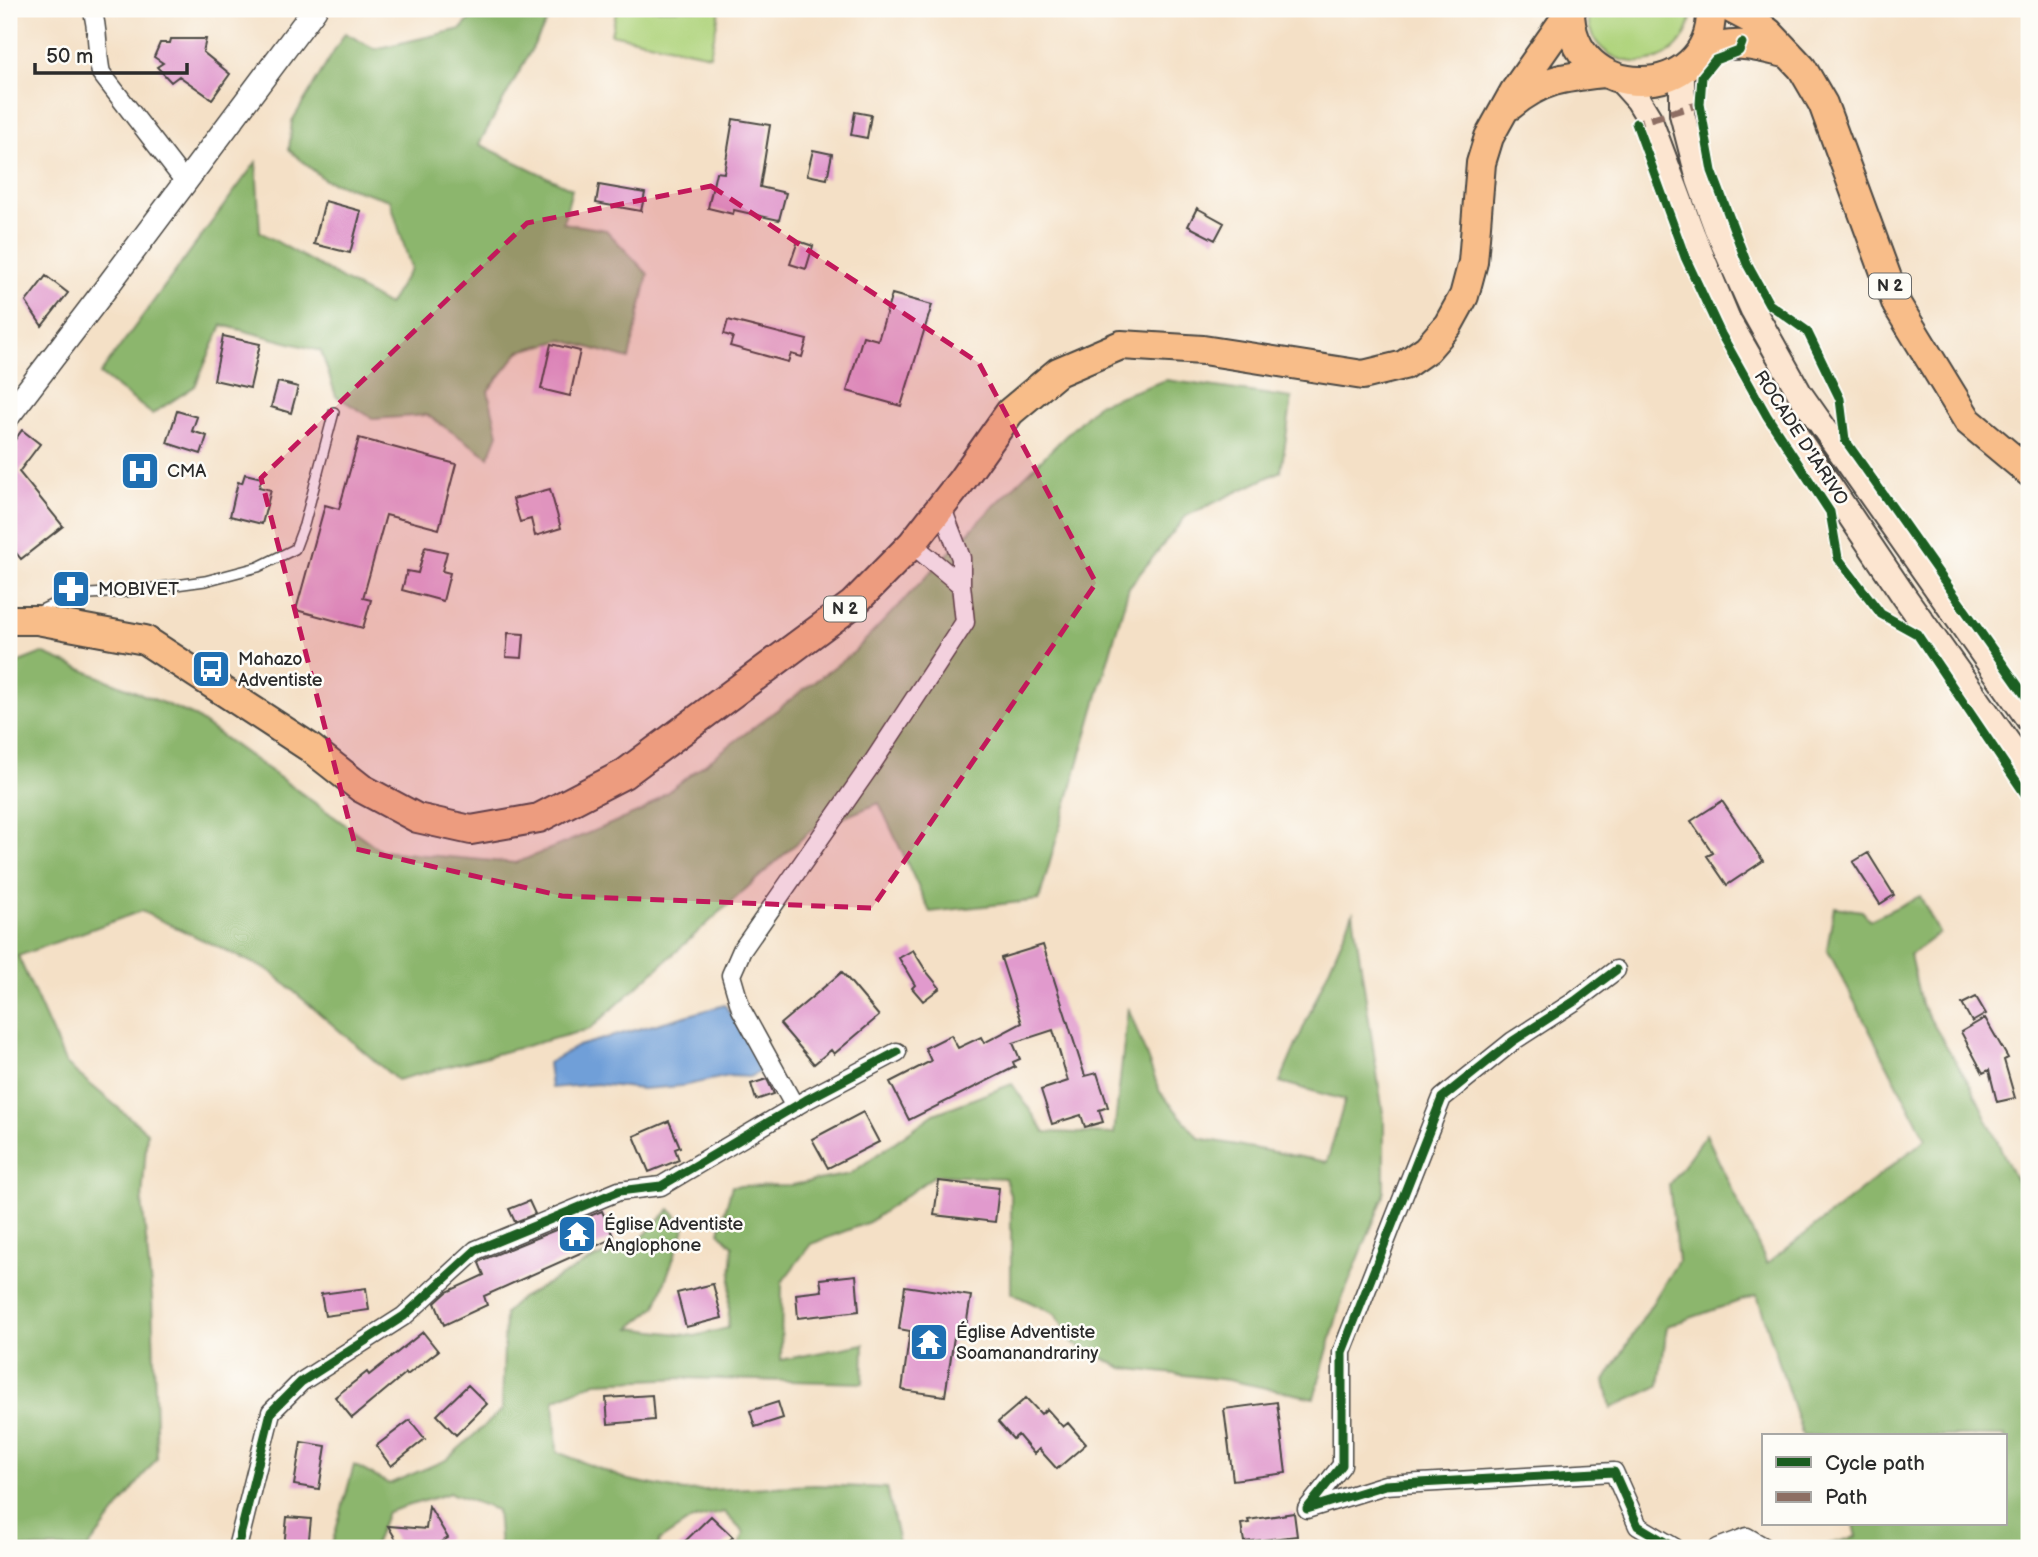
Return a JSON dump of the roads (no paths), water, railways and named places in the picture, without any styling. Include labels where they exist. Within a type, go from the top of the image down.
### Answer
[{"type":"main road","points":[[1691,60],[1709,32],[1711,9]]},
{"type":"main road","name":"N 2","points":[[1732,9],[1769,33],[1802,68],[1823,104],[1897,305],[1968,421],[2029,471]]},
{"type":"main road","name":"N 2","points":[[1570,10],[1574,36],[1586,57],[1612,76]]},
{"type":"main road","name":"N 2","points":[[14,620],[37,620],[145,640],[309,747],[361,788],[417,818],[471,830],[539,818],[624,774],[853,604],[912,544],[1010,412],[1058,372],[1121,345],[1203,350],[1363,375],[1404,365],[1427,349],[1448,325],[1464,296],[1473,262],[1481,163],[1489,137],[1514,92],[1570,10]]},
{"type":"main road","name":"N 2","points":[[1504,111],[1527,92],[1559,78],[1612,76],[1652,81],[1668,77],[1691,60],[1723,45],[1742,43],[1789,54]]},
{"type":"main road","name":"ROCADE D'IARIVO","points":[[1691,60],[1682,114],[1699,180],[1716,227],[1753,310],[1800,394],[2029,720]]},
{"type":"main road","name":"ROCADE D'IARIVO","points":[[1612,76],[1639,100],[1649,118],[1729,322],[1768,388],[1904,596],[2029,772]]},
{"type":"street","points":[[92,9],[97,26],[101,73],[185,181]]},
{"type":"street","points":[[9,415],[314,9]]},
{"type":"street","points":[[795,1107],[741,1009],[730,975],[742,950],[873,762],[965,622],[961,558],[941,506]]},
{"type":"street","points":[[912,544],[961,585]]},
{"type":"street","points":[[1616,970],[1574,1002],[1513,1041],[1442,1098],[1342,1352],[1342,1465],[1307,1509],[1385,1485],[1614,1472],[1638,1526],[1675,1548]]},
{"type":"street","points":[[237,1548],[271,1412],[301,1382],[404,1316],[476,1250],[619,1191],[661,1186],[795,1107],[897,1052]]},
{"type":"street","points":[[1718,1548],[1747,1537],[1766,1548]]},
{"type":"lane","points":[[14,620],[72,595],[125,592],[205,581],[258,567],[295,549],[304,526],[334,412]]},
{"type":"water","points":[[725,1005],[764,1070],[749,1077],[729,1076],[682,1086],[642,1089],[597,1084],[551,1088],[548,1063],[578,1046]]},
{"type":"place","name":"CMA","points":[[140,471]]},
{"type":"place","name":"MOBIVET","points":[[71,589]]},
{"type":"place","name":"Mahazo Adventiste","points":[[211,669]]},
{"type":"place","name":"Église Adventiste Anglophone","points":[[577,1234]]},
{"type":"place","name":"Église Adventiste Soamanandrariny","points":[[929,1342]]}]
